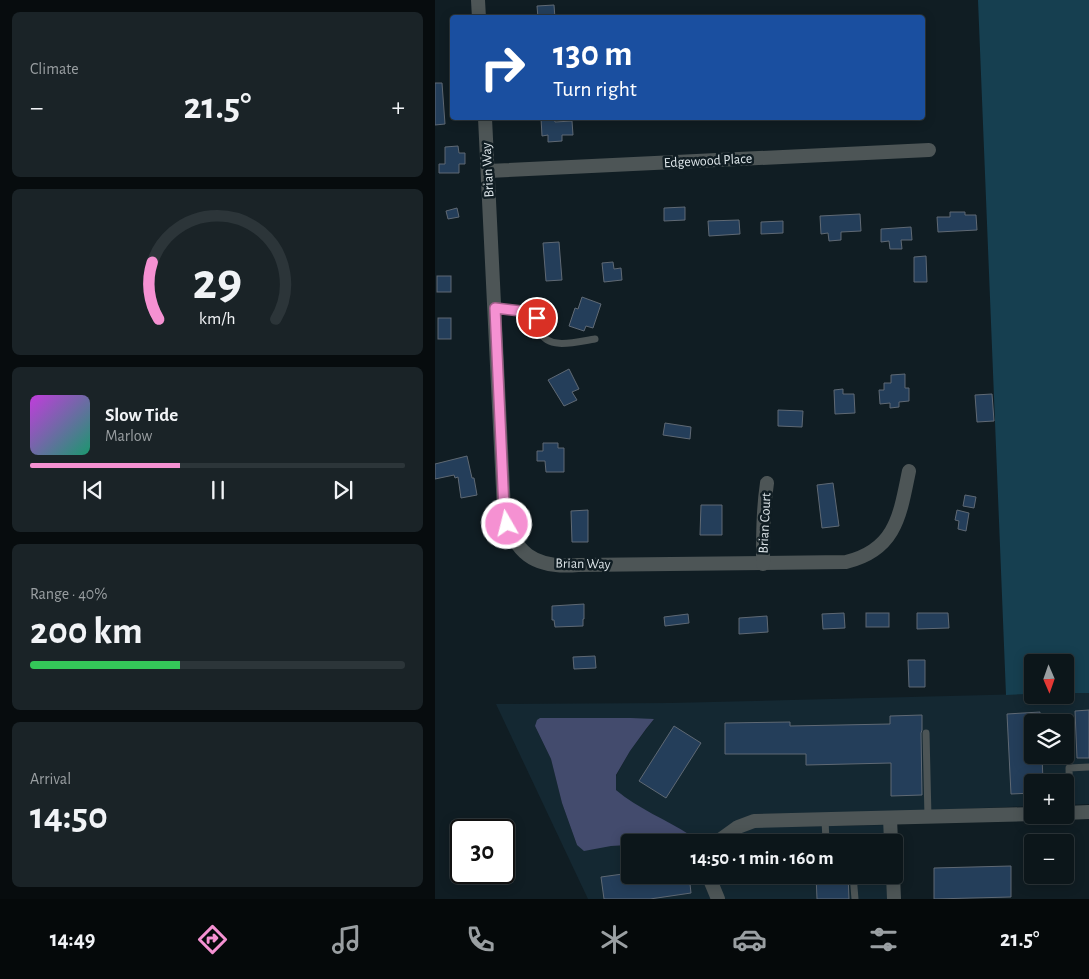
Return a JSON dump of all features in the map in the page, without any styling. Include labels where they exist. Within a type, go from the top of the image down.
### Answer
[{"type":"street","points":[[479,0],[479,15]]},
{"type":"street","name":"Brian Way","points":[[485,120],[504,510],[507,524],[521,550],[542,562],[565,566],[846,562],[869,554],[887,538],[895,525],[901,508],[909,471]]},
{"type":"street","name":"Edgewood Place","points":[[488,171],[929,150]]},
{"type":"street","name":"Brian Court","points":[[763,564],[764,503],[767,483]]},
{"type":"street","points":[[1074,813],[1089,812]]},
{"type":"street","points":[[728,834],[738,827],[754,821],[1024,814]]},
{"type":"street","points":[[890,818],[891,834]]},
{"type":"street","points":[[712,884],[716,899]]},
{"type":"street","points":[[893,884],[894,899]]},
{"type":"lane","points":[[495,308],[519,310],[534,314],[537,318],[541,334],[550,342],[561,343],[595,339]]},
{"type":"lane","points":[[926,733],[928,817]]},
{"type":"lane","points":[[1069,774],[1069,768],[1089,767]]},
{"type":"lane","points":[[825,819],[826,834]]},
{"type":"lane","points":[[854,884],[855,899]]},
{"type":"shaded area","points":[[978,0],[1089,0],[1089,693],[1074,693],[1074,654],[1024,654],[1024,694],[1006,695]]},
{"type":"shaded area","points":[[1074,693],[1089,693],[1089,804],[1074,805],[1074,774],[1024,774],[1024,806],[890,812],[754,814],[724,834],[688,834],[627,800],[616,790],[616,776],[630,751],[654,719],[535,726],[551,759],[562,803],[577,845],[621,845],[621,884],[707,884],[711,899],[588,899],[496,704],[671,703],[1024,694],[1024,704],[1074,704]]},
{"type":"shaded area","points":[[540,718],[654,719],[630,751],[616,775],[616,790],[633,803],[688,834],[621,834],[621,845],[584,851],[577,845],[562,803],[551,759],[535,726]]},
{"type":"shaded area","points":[[885,825],[886,834],[739,834],[755,827]]},
{"type":"shaded area","points":[[717,884],[887,884],[888,899],[724,899]]},
{"type":"building","points":[[554,5],[555,15],[538,15],[537,6]]},
{"type":"building","points":[[435,83],[442,83],[445,124],[435,125]]},
{"type":"building","points":[[541,120],[554,120],[555,122],[572,121],[573,135],[562,135],[562,141],[548,142],[548,135],[542,136]]},
{"type":"building","points":[[458,146],[459,153],[465,153],[465,164],[459,164],[459,173],[439,173],[439,164],[445,164],[445,147]]},
{"type":"building","points":[[685,207],[685,220],[664,221],[664,208]]},
{"type":"building","points":[[457,208],[459,217],[448,219],[446,211]]},
{"type":"building","points":[[950,212],[965,212],[965,215],[976,215],[977,230],[938,232],[937,217],[950,217]]},
{"type":"building","points":[[860,214],[861,231],[841,232],[841,240],[829,241],[828,233],[821,234],[820,216]]},
{"type":"building","points":[[739,220],[740,234],[709,236],[708,221]]},
{"type":"building","points":[[783,221],[783,233],[761,234],[761,222]]},
{"type":"building","points":[[911,227],[912,240],[901,240],[902,249],[890,249],[889,241],[881,242],[881,229]]},
{"type":"building","points":[[559,242],[562,280],[546,281],[543,243]]},
{"type":"building","points":[[926,256],[927,282],[914,282],[914,257]]},
{"type":"building","points":[[613,262],[614,269],[621,268],[622,280],[604,282],[602,263]]},
{"type":"building","points":[[437,276],[451,276],[451,292],[437,292]]},
{"type":"building","points":[[582,297],[601,304],[593,328],[586,326],[584,331],[569,326],[575,308],[578,309]]},
{"type":"building","points":[[438,318],[451,318],[451,339],[438,339]]},
{"type":"building","points":[[569,369],[579,389],[572,392],[577,400],[564,406],[548,380]]},
{"type":"building","points":[[905,374],[905,388],[909,388],[909,401],[899,402],[899,407],[890,408],[890,403],[880,404],[879,390],[884,390],[884,383],[891,383],[891,375]]},
{"type":"building","points":[[843,389],[843,394],[854,394],[855,413],[835,414],[834,390]]},
{"type":"building","points":[[992,394],[994,421],[977,422],[975,395]]},
{"type":"building","points":[[778,410],[803,411],[802,427],[778,426]]},
{"type":"building","points":[[665,423],[691,427],[690,439],[663,435]]},
{"type":"building","points":[[543,443],[558,443],[558,448],[564,448],[564,472],[546,472],[545,461],[537,461],[537,451],[543,451]]},
{"type":"building","points":[[467,456],[477,495],[461,498],[458,477],[455,478],[454,475],[435,479],[435,464]]},
{"type":"building","points":[[833,483],[839,526],[822,528],[817,485]]},
{"type":"building","points":[[965,495],[976,497],[974,508],[963,506]]},
{"type":"building","points":[[701,505],[722,505],[722,535],[700,535]]},
{"type":"building","points":[[588,510],[588,542],[572,542],[571,511]]},
{"type":"building","points":[[957,510],[969,513],[966,531],[958,529],[959,521],[955,520]]},
{"type":"building","points":[[584,604],[583,626],[555,627],[554,620],[552,620],[552,606]]},
{"type":"building","points":[[844,613],[845,628],[823,629],[822,614]]},
{"type":"building","points":[[866,613],[889,613],[889,627],[866,627]]},
{"type":"building","points":[[917,613],[948,613],[949,628],[917,629]]},
{"type":"building","points":[[688,614],[689,623],[665,626],[664,617]]},
{"type":"building","points":[[767,616],[768,632],[739,634],[739,618]]},
{"type":"building","points":[[595,656],[596,668],[574,669],[573,657]]},
{"type":"building","points":[[908,660],[925,660],[925,687],[909,687]]},
{"type":"building","points":[[1089,710],[1089,758],[1077,758],[1075,711]]},
{"type":"building","points":[[1040,712],[1040,714],[1024,714],[1024,764],[1042,764],[1043,774],[1024,774],[1024,793],[1011,794],[1007,714]]},
{"type":"building","points":[[922,715],[922,795],[891,796],[891,763],[806,765],[806,754],[725,754],[725,723],[790,722],[790,726],[890,724],[890,716]]},
{"type":"building","points":[[674,726],[701,743],[666,798],[639,781]]},
{"type":"building","points":[[1011,866],[1011,897],[934,899],[934,868]]},
{"type":"building","points":[[621,874],[621,884],[690,884],[691,893],[650,899],[604,899],[601,877]]},
{"type":"building","points":[[816,884],[848,884],[849,899],[817,899]]},
{"type":"route","points":[[507,524],[504,510],[495,308],[529,312],[537,318]]}]
